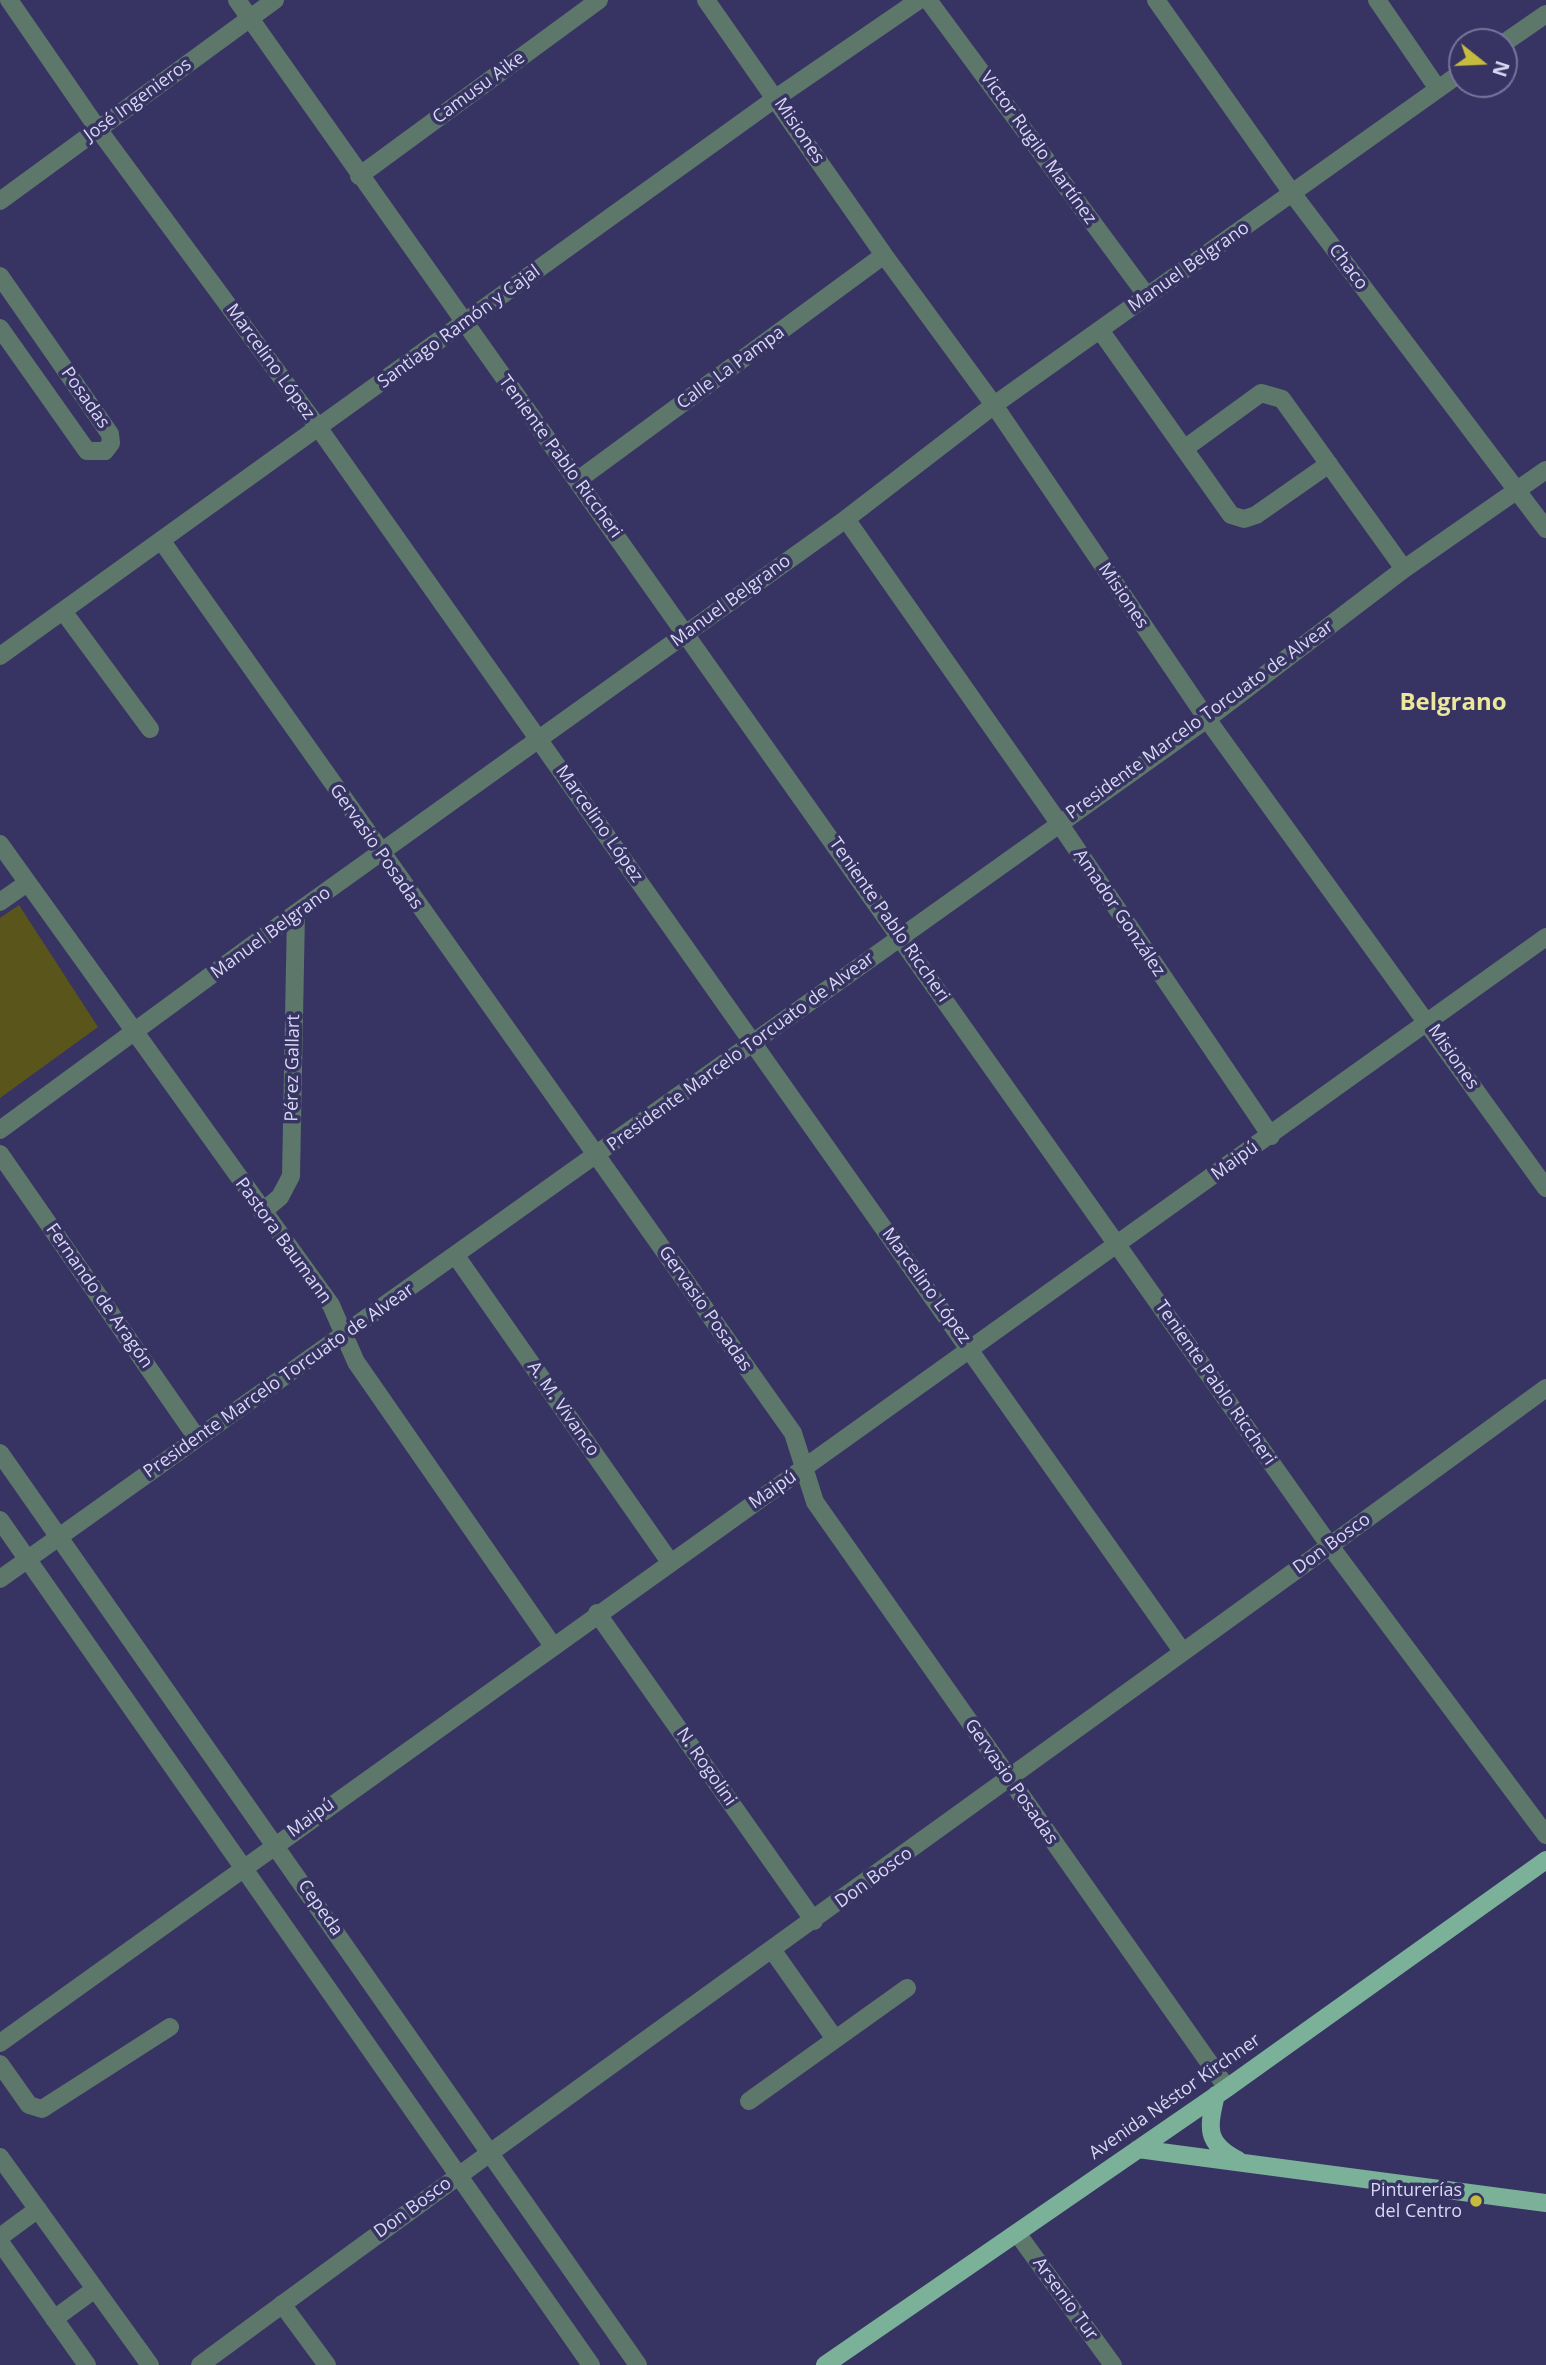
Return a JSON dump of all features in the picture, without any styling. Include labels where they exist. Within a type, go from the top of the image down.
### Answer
[{"type":"main road","name":"Avenida Néstor Kirchner","points":[[825,2365],[1222,2092],[1546,1860]]},
{"type":"main road","points":[[1222,2092],[1211,2117],[1212,2139],[1223,2152],[1245,2164]]},
{"type":"main road","points":[[1138,2149],[1546,2203]]},
{"type":"street","name":"Marcelino López","points":[[9,0],[98,129],[318,427],[541,740],[1182,1651]]},
{"type":"street","name":"Teniente Pablo Riccheri","points":[[237,0],[463,324],[578,480],[1330,1546],[1546,1835]]},
{"type":"street","name":"José Ingenieros","points":[[0,201],[275,0]]},
{"type":"street","name":"Camusu Aike","points":[[359,176],[599,0]]},
{"type":"street","name":"Misiones","points":[[706,0],[884,255],[994,405],[1207,719],[1546,1188]]},
{"type":"street","name":"Santiago Ramón y Cajal","points":[[0,656],[776,98],[919,0]]},
{"type":"street","name":"Victor Rugilo Martínez","points":[[928,0],[1147,296]]},
{"type":"street","name":"Chaco","points":[[1156,0],[1292,193],[1546,529]]},
{"type":"street","points":[[1377,0],[1438,89]]},
{"type":"street","points":[[1518,33],[1546,14]]},
{"type":"street","name":"Manuel Belgrano","points":[[0,1130],[296,913],[846,519],[994,405],[1448,82]]},
{"type":"street","name":"Calle La Pampa","points":[[578,480],[884,255]]},
{"type":"street","name":"Posadas","points":[[0,276],[110,434],[111,443],[105,451],[87,451],[0,328]]},
{"type":"street","points":[[1100,330],[1231,515],[1244,519],[1256,516],[1329,464]]},
{"type":"street","points":[[1184,449],[1261,393],[1271,393],[1282,398],[1404,569]]},
{"type":"street","name":"Presidente Marcelo Torcuato de Alvear","points":[[0,1579],[1207,719],[1404,569],[1546,470]]},
{"type":"street","name":"Amador González","points":[[846,519],[1059,823],[1270,1136]]},
{"type":"street","name":"Gervasio Posadas","points":[[161,540],[793,1433],[816,1503],[1222,2092]]},
{"type":"street","points":[[63,611],[150,729]]},
{"type":"street","name":"Pastora Baumann","points":[[0,844],[331,1305],[356,1362],[553,1646]]},
{"type":"street","points":[[0,902],[27,883]]},
{"type":"street","name":"Pérez Gallart","points":[[262,1212],[280,1197],[291,1176],[296,913]]},
{"type":"street","name":"Maipú","points":[[0,2043],[597,1613],[805,1468],[1546,937]]},
{"type":"street","name":"Fernando de Aragón","points":[[0,1154],[197,1438]]},
{"type":"street","name":"A. M. Vivanco","points":[[456,1256],[670,1562]]},
{"type":"street","name":"Don Bosco","points":[[200,2365],[457,2175],[814,1922],[1546,1388]]},
{"type":"street","name":"Cepeda","points":[[0,1453],[638,2365]]},
{"type":"street","points":[[0,1520],[242,1870],[591,2365]]},
{"type":"street","name":"N. Rogolini","points":[[597,1613],[814,1922]]},
{"type":"street","points":[[773,1951],[835,2039]]},
{"type":"street","points":[[749,2101],[907,1988]]},
{"type":"street","points":[[0,2064],[29,2105],[42,2109],[170,2027]]},
{"type":"street","points":[[0,2157],[150,2365]]},
{"type":"street","points":[[38,2208],[0,2239],[87,2365]]},
{"type":"street","name":"Arsenio Tur","points":[[1017,2233],[1113,2365]]},
{"type":"street","points":[[54,2319],[95,2288]]},
{"type":"street","points":[[282,2304],[327,2365]]},
{"type":"shaded area","points":[[19,905],[98,1027],[0,1098],[0,918]]},
{"type":"place","name":"Pinturerías del Centro","points":[[1476,2201]]},
{"type":"district","name":"Belgrano","points":[[1453,703]]}]
